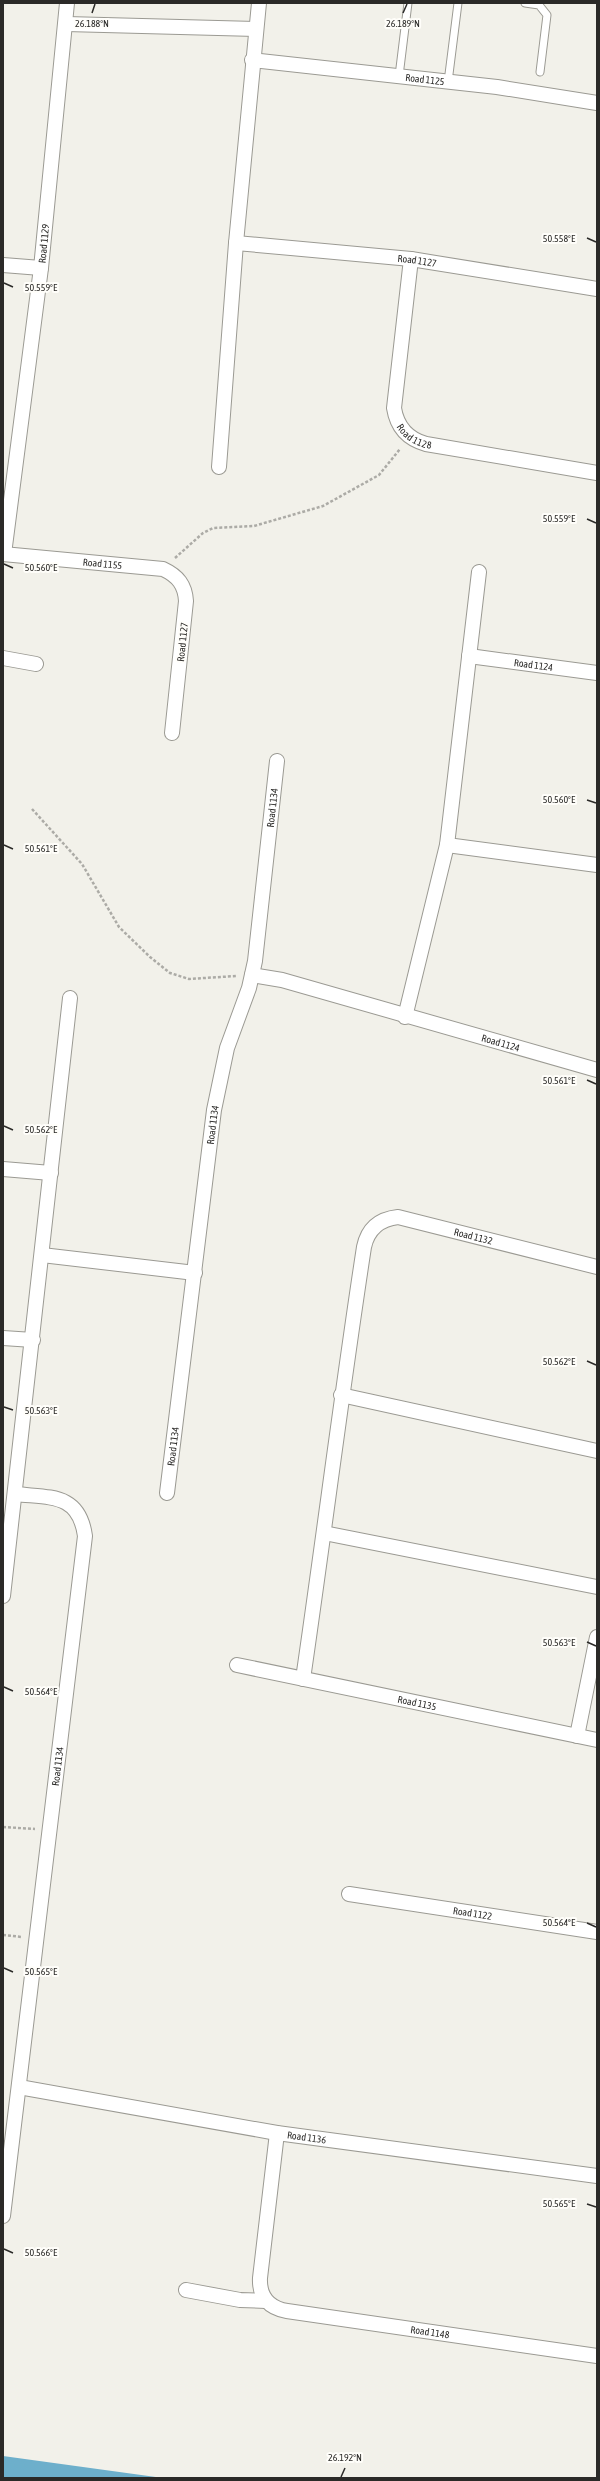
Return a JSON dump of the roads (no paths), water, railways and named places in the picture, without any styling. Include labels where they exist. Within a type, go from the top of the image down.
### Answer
[{"type":"street","name":"Road 1129","points":[[4,554],[41,268],[67,3]]},
{"type":"street","points":[[219,467],[236,243],[252,60],[259,3]]},
{"type":"street","points":[[66,24],[256,29]]},
{"type":"street","name":"Road 1125","points":[[252,60],[448,82],[597,103]]},
{"type":"street","name":"Road 1127","points":[[236,243],[411,259],[597,289]]},
{"type":"street","name":"Road 1128","points":[[411,259],[394,408],[399,424],[410,437],[426,444],[487,456],[597,473]]},
{"type":"street","points":[[3,265],[41,268]]},
{"type":"street","name":"Road 1155","points":[[4,554],[159,568]]},
{"type":"street","name":"Road 1127","points":[[159,568],[173,574],[180,581],[185,590],[186,601],[172,733]]},
{"type":"street","points":[[405,1017],[447,845],[479,572]]},
{"type":"street","name":"Road 1124","points":[[469,656],[597,673]]},
{"type":"street","points":[[3,658],[36,664]]},
{"type":"street","name":"Road 1134","points":[[168,1493],[220,1079],[228,1048],[252,975],[277,760]]},
{"type":"street","points":[[447,845],[597,865]]},
{"type":"street","name":"Road 1124","points":[[252,975],[282,980],[405,1017],[597,1070]]},
{"type":"street","points":[[3,1596],[16,1494],[70,998]]},
{"type":"street","points":[[3,1169],[51,1173]]},
{"type":"street","name":"Road 1132","points":[[302,1678],[324,1534],[341,1395],[364,1247],[366,1239],[374,1226],[388,1218],[398,1217],[597,1267]]},
{"type":"street","points":[[42,1254],[195,1273]]},
{"type":"street","points":[[3,1338],[33,1340]]},
{"type":"street","points":[[341,1395],[597,1451]]},
{"type":"street","name":"Road 1134","points":[[3,2216],[85,1536],[80,1517],[69,1504],[62,1499],[16,1494]]},
{"type":"street","points":[[324,1534],[597,1587]]},
{"type":"street","points":[[577,1736],[597,1637]]},
{"type":"street","name":"Road 1135","points":[[237,1665],[597,1740]]},
{"type":"street","name":"Road 1122","points":[[349,1894],[597,1932]]},
{"type":"street","name":"Road 1136","points":[[18,2087],[277,2133],[597,2176]]},
{"type":"street","points":[[186,2290],[234,2300],[266,2301],[261,2291],[260,2278],[277,2133]]},
{"type":"street","name":"Road 1148","points":[[266,2301],[277,2309],[597,2356]]},
{"type":"lane","points":[[399,76],[408,3]]},
{"type":"lane","points":[[448,82],[458,3]]},
{"type":"lane","points":[[525,3],[539,5],[547,15],[540,72]]},
{"type":"water","points":[[3,2456],[163,2478],[3,2478]]}]
